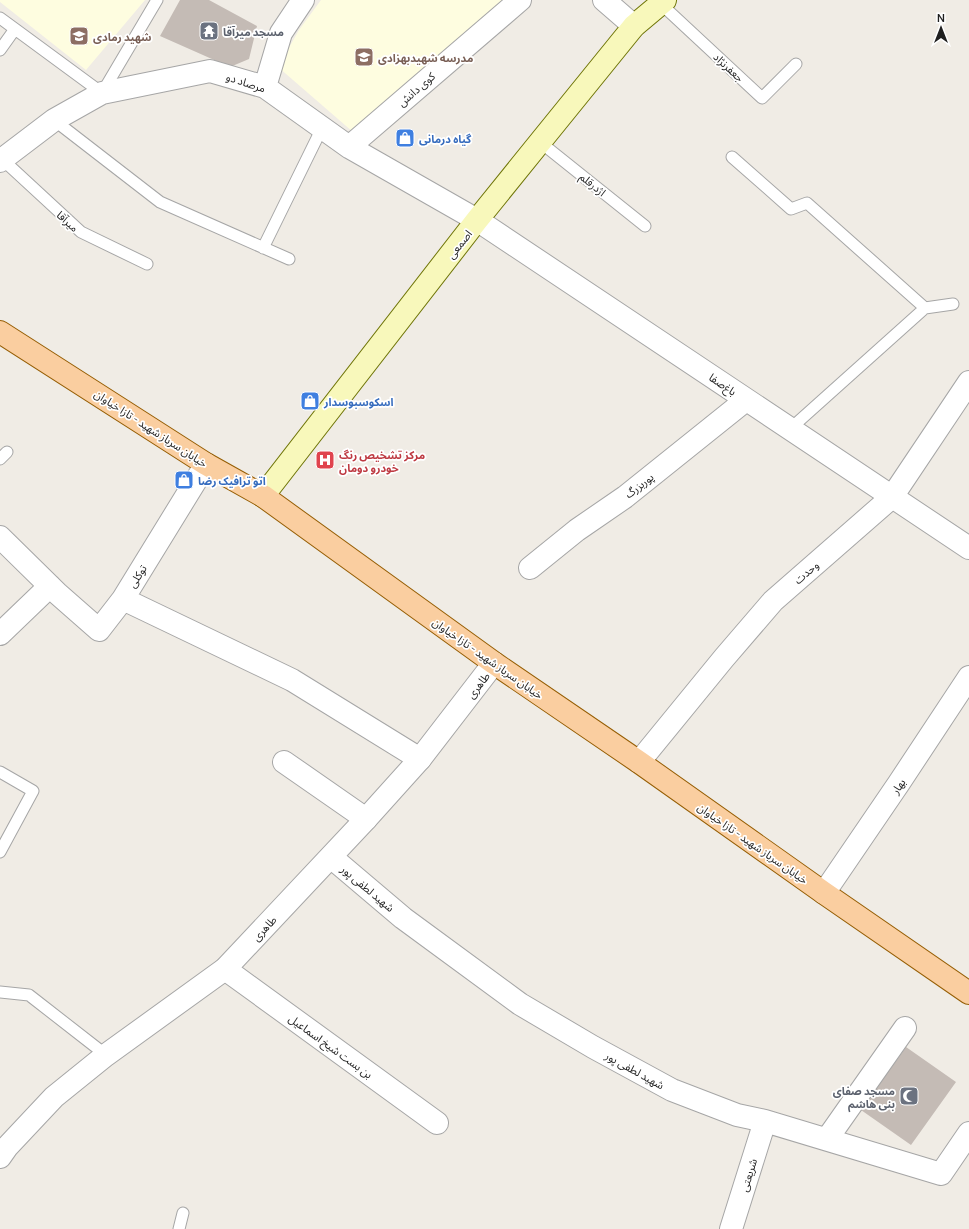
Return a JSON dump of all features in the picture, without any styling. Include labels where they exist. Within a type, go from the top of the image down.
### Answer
[{"type":"main road","name":"اصمعی","points":[[262,496],[477,220],[634,26],[663,2]]},
{"type":"main road","name":"خیابان سرباز شهید - تازا خیاوان","points":[[0,332],[206,464],[262,496],[494,663],[639,762],[824,893],[969,993]]},
{"type":"street","points":[[265,87],[281,33],[303,0]]},
{"type":"street","name":"کوی دانش","points":[[349,147],[520,0]]},
{"type":"street","points":[[604,0],[634,26]]},
{"type":"street","name":"مرصاد دو","points":[[1,160],[54,120],[102,93],[210,71],[265,87],[349,147],[477,220]]},
{"type":"street","name":"باغ‌صفا","points":[[477,220],[969,548]]},
{"type":"street","name":"وحدت","points":[[639,762],[773,601],[892,497],[969,382]]},
{"type":"street","name":"پوربزرگ","points":[[530,568],[577,530],[625,497],[746,400]]},
{"type":"street","name":"توکلی","points":[[0,537],[50,586],[99,630],[123,599],[206,464]]},
{"type":"street","points":[[0,634],[50,586]]},
{"type":"street","points":[[123,599],[292,680],[420,759]]},
{"type":"street","name":"طاهری","points":[[0,1157],[7,1147],[54,1097],[106,1055],[225,969],[366,819],[420,759],[494,663]]},
{"type":"street","name":"بهار","points":[[824,893],[899,784],[969,676]]},
{"type":"street","points":[[284,762],[366,819]]},
{"type":"street","name":"شهید لطفی پور","points":[[330,857],[404,918],[520,1004],[593,1047],[672,1090],[737,1116],[765,1120],[941,1174],[969,1133]]},
{"type":"street","name":"بن بست شیخ اسماعیل","points":[[225,969],[437,1123]]},
{"type":"street","points":[[827,1139],[905,1028]]},
{"type":"street","name":"شریعتی","points":[[732,1229],[765,1120]]},
{"type":"lane","points":[[0,18],[102,93],[157,0]]},
{"type":"lane","name":"جعفرنژاد","points":[[663,2],[762,98],[796,64]]},
{"type":"lane","points":[[0,50],[15,29]]},
{"type":"lane","points":[[54,120],[160,202],[289,259]]},
{"type":"lane","points":[[263,248],[322,128]]},
{"type":"lane","name":"اژدرقلم","points":[[540,142],[645,226]]},
{"type":"lane","points":[[732,157],[791,209],[807,203],[925,308]]},
{"type":"lane","name":"میرآقا","points":[[1,160],[81,232],[148,264]]},
{"type":"lane","points":[[790,429],[925,308],[953,304]]},
{"type":"lane","points":[[0,772],[33,791],[0,852]]},
{"type":"lane","points":[[0,992],[29,995],[106,1055]]},
{"type":"lane","points":[[179,1229],[184,1213]]},
{"type":"shaded area","name":"شهید رمادی","points":[[0,0],[145,0],[86,70],[0,2]]},
{"type":"shaded area","name":"مدرسه شهیدبهزادی","points":[[321,0],[510,0],[353,132],[278,67],[299,30]]},
{"type":"building","name":"مسجد میرآقا","points":[[180,0],[209,0],[257,26],[249,59],[230,67],[160,36]]},
{"type":"building","name":"مسجد صفای بنی هاشم","points":[[906,1047],[956,1082],[911,1145],[861,1110]]},
{"type":"place","name":"مسجد میرآقا","points":[[209,31]]},
{"type":"place","name":"شهید رمادی","points":[[79,36]]},
{"type":"place","name":"مدرسه شهیدبهزادی","points":[[364,57]]},
{"type":"place","name":"گیاه درمانی","points":[[405,138]]},
{"type":"place","name":"اسکوسبوسدار","points":[[310,401]]},
{"type":"place","name":"مرکز تشخیص رنگ خودرو دومان","points":[[325,460]]},
{"type":"place","name":"اتو ترافیک رضا","points":[[184,480]]},
{"type":"place","name":"مسجد صفای بنی هاشم","points":[[909,1096]]}]
